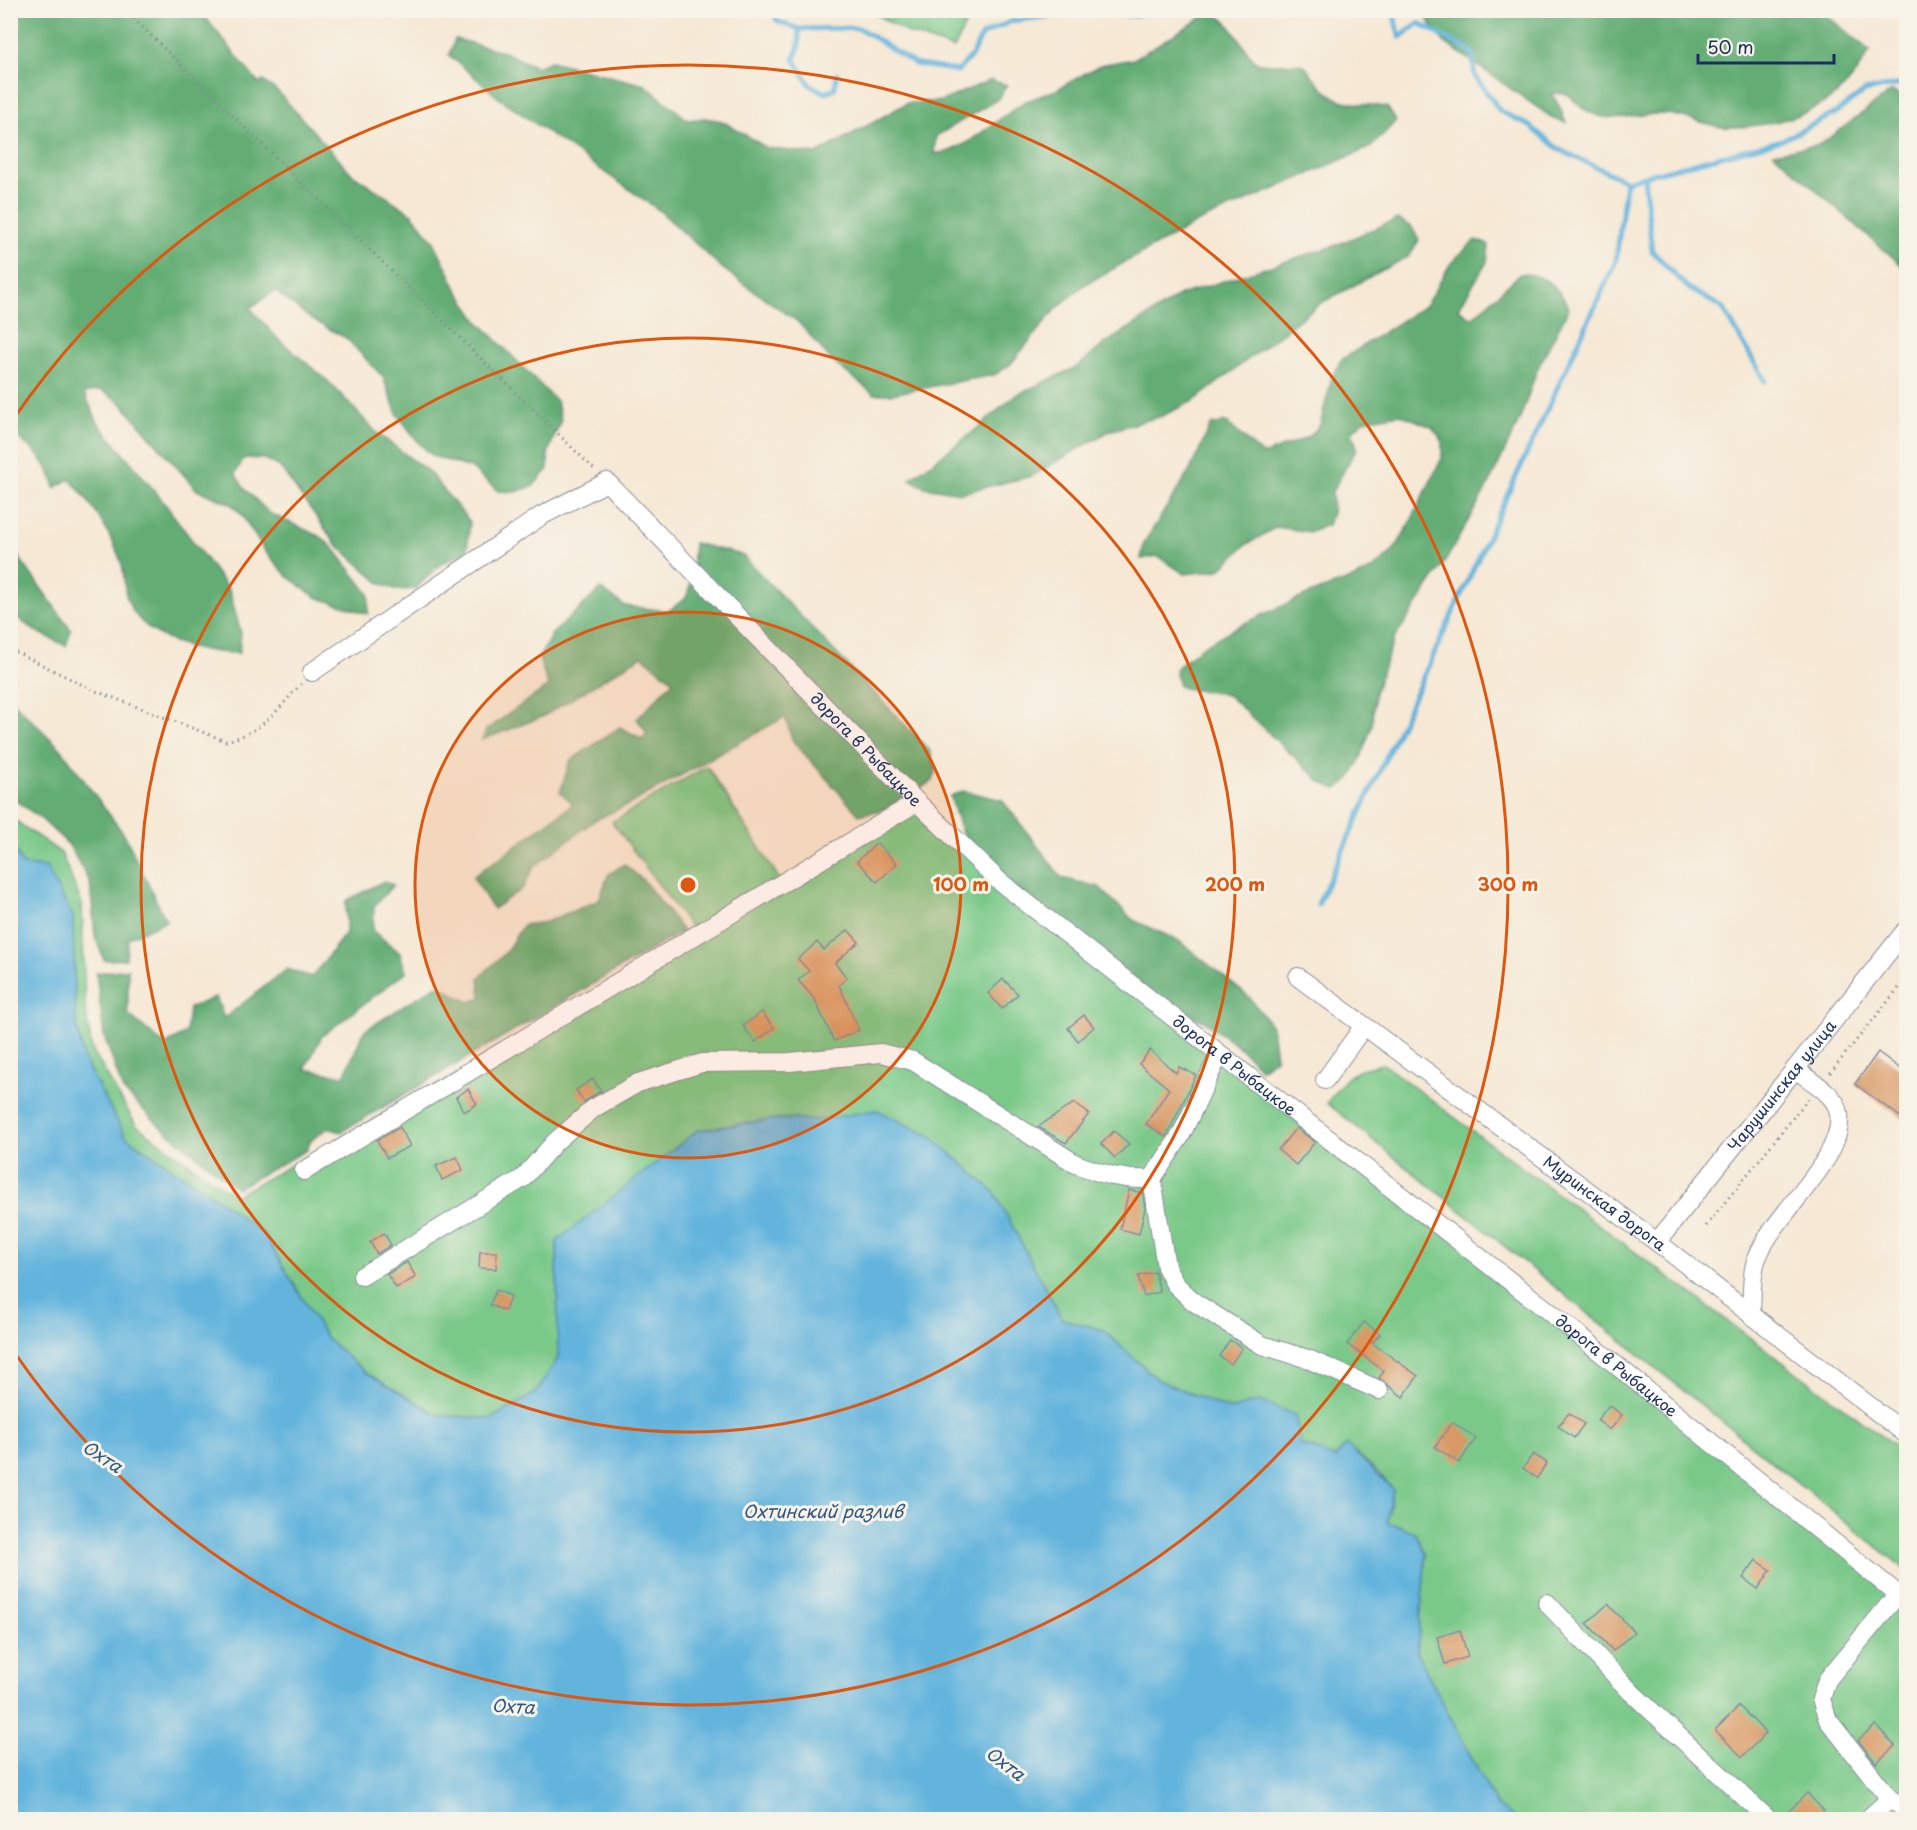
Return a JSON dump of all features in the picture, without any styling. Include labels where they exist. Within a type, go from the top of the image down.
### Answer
[{"type":"street","points":[[312,672],[541,516],[607,482]]},
{"type":"street","name":"дорога в Рыбацкое","points":[[607,482],[917,802],[999,881],[1584,1339],[1902,1598]]},
{"type":"street","points":[[304,1171],[917,802]]},
{"type":"street","name":"Чарушинская улица","points":[[1657,1242],[1906,930]]},
{"type":"street","name":"Муринская дорога","points":[[1298,977],[1657,1242],[1906,1434]]},
{"type":"street","points":[[1325,1080],[1364,1026]]},
{"type":"street","points":[[362,1275],[523,1178],[555,1142],[594,1108],[638,1083],[702,1063],[790,1062],[881,1053],[913,1061],[1076,1164],[1103,1175],[1131,1181],[1152,1179]]},
{"type":"street","points":[[1219,1055],[1181,1135],[1152,1179],[1167,1267],[1175,1284],[1194,1302],[1262,1345],[1308,1359],[1379,1390]]},
{"type":"street","points":[[1751,1315],[1755,1263],[1773,1231],[1835,1145],[1839,1113],[1829,1094],[1795,1069]]},
{"type":"street","points":[[1902,1598],[1827,1680],[1821,1699],[1828,1720],[1890,1799],[1906,1809]]},
{"type":"street","points":[[1547,1602],[1631,1692],[1769,1820]]},
{"type":"street","points":[[1867,1820],[1890,1799]]},
{"type":"path","points":[[125,10],[607,482]]},
{"type":"path","points":[[10,649],[93,690],[226,741],[246,736],[263,726],[312,672]]},
{"type":"path","points":[[1706,1226],[1906,979]]},
{"type":"green space","points":[[11,10],[200,11],[259,84],[263,81],[277,91],[352,174],[411,213],[433,240],[458,291],[478,321],[557,402],[561,420],[548,453],[548,469],[533,486],[515,492],[498,491],[471,468],[433,456],[419,443],[397,414],[383,377],[346,338],[311,319],[275,291],[250,308],[278,339],[328,381],[377,433],[429,472],[470,522],[467,551],[441,564],[415,589],[397,590],[380,583],[336,544],[280,467],[265,459],[244,458],[235,474],[244,488],[269,513],[321,537],[334,549],[369,594],[368,614],[316,597],[288,577],[264,550],[242,515],[231,504],[197,490],[119,401],[101,390],[84,393],[98,423],[159,496],[229,590],[241,633],[239,653],[208,650],[175,642],[146,626],[136,615],[126,597],[123,569],[118,554],[92,507],[69,479],[55,488],[49,471],[39,456],[11,433]]},
{"type":"green space","points":[[870,11],[998,11],[965,25],[954,49],[908,33]]},
{"type":"green space","points":[[1421,11],[1821,11],[1870,51],[1852,78],[1837,93],[1823,103],[1791,118],[1757,125],[1723,127],[1665,114],[1603,117],[1580,106],[1568,94],[1551,93],[1566,123],[1554,119],[1444,42]]},
{"type":"green space","points":[[1211,12],[1226,21],[1255,62],[1304,65],[1331,95],[1347,102],[1387,107],[1396,121],[1371,147],[1196,223],[1084,285],[1055,310],[1010,365],[994,375],[891,394],[874,394],[833,362],[798,322],[723,269],[660,211],[500,99],[449,55],[455,39],[504,52],[536,67],[551,61],[645,85],[688,120],[705,118],[722,121],[767,148],[817,154],[907,103],[942,101],[990,80],[1007,85],[998,99],[936,136],[934,154],[950,151],[967,143],[1024,102],[1056,90],[1100,65],[1134,59]]},
{"type":"green space","points":[[1892,91],[1906,99],[1906,269],[1774,153],[1821,144]]},
{"type":"green space","points":[[1397,219],[1411,226],[1419,240],[1409,256],[1321,303],[1195,400],[1162,416],[1109,431],[1032,476],[961,493],[924,487],[910,479],[974,431],[1016,395],[1077,367],[1103,345],[1180,295],[1334,246]]},
{"type":"green space","points":[[1475,240],[1489,245],[1487,262],[1458,309],[1472,318],[1520,274],[1529,274],[1549,282],[1560,293],[1569,308],[1537,370],[1520,419],[1490,482],[1446,560],[1394,639],[1375,692],[1372,726],[1360,760],[1351,777],[1337,789],[1321,782],[1229,696],[1179,686],[1175,670],[1220,636],[1310,594],[1362,575],[1390,554],[1410,523],[1442,458],[1442,440],[1432,427],[1400,414],[1364,420],[1352,432],[1357,448],[1332,492],[1333,510],[1328,525],[1311,532],[1276,527],[1246,545],[1219,570],[1185,574],[1157,556],[1141,559],[1144,543],[1189,472],[1211,425],[1226,422],[1263,455],[1309,437],[1320,425],[1332,377],[1341,360],[1426,305],[1451,263]]},
{"type":"green space","points":[[694,543],[742,555],[930,751],[936,770],[933,781],[882,810],[859,815],[793,741],[785,717],[630,804],[595,820],[534,867],[523,888],[493,909],[473,877],[573,804],[560,792],[570,761],[620,727],[642,739],[647,733],[637,719],[673,681],[642,656],[542,717],[482,740],[486,730],[548,686],[539,658],[552,634],[601,589],[625,606],[668,611],[686,598],[691,582]]},
{"type":"green space","points":[[10,545],[71,630],[66,646],[34,630],[11,613]]},
{"type":"green space","points":[[10,699],[61,749],[125,836],[166,921],[128,938],[126,959],[104,960],[95,936],[90,883],[69,845],[40,818],[11,797]]},
{"type":"green space","points":[[707,766],[784,886],[918,811],[1906,1596],[1906,1819],[1517,1819],[1496,1805],[1417,1653],[1426,1554],[1415,1532],[1386,1522],[1393,1490],[1380,1474],[1347,1445],[1335,1458],[1299,1443],[1260,1401],[1230,1410],[1158,1380],[1103,1330],[1062,1319],[994,1192],[877,1110],[821,1120],[775,1119],[557,1241],[558,1358],[536,1393],[491,1419],[438,1415],[365,1372],[327,1339],[263,1233],[126,1137],[84,1060],[75,1017],[72,917],[23,865],[11,842],[10,817],[61,853],[82,904],[85,1007],[92,1050],[136,1125],[235,1196],[700,940],[612,822]]},
{"type":"green space","points":[[964,791],[1002,800],[1062,878],[1099,887],[1133,920],[1179,941],[1249,997],[1272,1026],[1276,1058],[1261,1069],[1236,1044],[1202,1020],[1166,1003],[1004,877],[961,831],[950,796]]},
{"type":"green space","points":[[624,864],[644,881],[683,931],[341,1132],[328,1128],[310,1141],[307,1150],[237,1188],[160,1126],[123,1090],[104,1036],[96,973],[128,969],[128,1014],[165,1045],[186,1033],[189,1008],[216,997],[224,1018],[287,969],[312,977],[346,933],[346,901],[384,881],[393,885],[374,906],[373,931],[400,953],[406,972],[322,1036],[305,1069],[344,1076],[364,1031],[437,985],[470,1002],[481,998],[479,978],[506,952],[523,925],[546,922],[599,900],[608,875]]},
{"type":"green space","points":[[1383,1064],[1906,1454],[1906,1570],[1327,1103],[1350,1076],[1363,1069]]},
{"type":"water","name":"Охтинский разлив","points":[[10,842],[23,865],[46,867],[73,917],[75,1017],[84,1060],[126,1137],[263,1233],[327,1339],[365,1372],[438,1415],[491,1419],[536,1393],[558,1358],[557,1241],[698,1130],[775,1119],[821,1120],[877,1110],[932,1137],[994,1192],[1062,1319],[1103,1330],[1158,1380],[1230,1410],[1260,1401],[1295,1415],[1300,1444],[1335,1458],[1347,1445],[1393,1489],[1387,1522],[1415,1532],[1426,1554],[1417,1653],[1496,1805],[1517,1819],[11,1819]]},
{"type":"building","points":[[877,843],[897,864],[877,882],[857,861]]},
{"type":"building","points":[[848,930],[859,942],[835,963],[847,978],[839,985],[859,1030],[834,1041],[815,1000],[798,980],[809,971],[798,959],[817,942],[824,950]]},
{"type":"building","points":[[1003,979],[1018,994],[1002,1009],[988,993]]},
{"type":"building","points":[[762,1012],[774,1028],[755,1042],[743,1026]]},
{"type":"building","points":[[1084,1015],[1094,1027],[1078,1041],[1068,1028]]},
{"type":"building","points":[[1150,1050],[1176,1073],[1179,1067],[1196,1075],[1166,1137],[1146,1124],[1169,1089],[1139,1064]]},
{"type":"building","points":[[1878,1052],[1906,1073],[1906,1121],[1855,1084]]},
{"type":"building","points":[[593,1079],[601,1091],[584,1102],[576,1090]]},
{"type":"building","points":[[468,1089],[477,1104],[464,1112],[456,1097]]},
{"type":"building","points":[[1074,1103],[1089,1114],[1066,1143],[1038,1127]]},
{"type":"building","points":[[400,1127],[410,1146],[387,1158],[377,1140]]},
{"type":"building","points":[[1296,1128],[1315,1142],[1296,1165],[1278,1150]]},
{"type":"building","points":[[1114,1131],[1129,1144],[1115,1158],[1101,1144]]},
{"type":"building","points":[[457,1157],[463,1170],[442,1180],[436,1166]]},
{"type":"building","points":[[1129,1190],[1143,1193],[1145,1209],[1139,1234],[1120,1229]]},
{"type":"building","points":[[384,1233],[391,1245],[377,1254],[370,1242]]},
{"type":"building","points":[[480,1252],[497,1252],[496,1269],[479,1268]]},
{"type":"building","points":[[407,1262],[416,1277],[396,1288],[387,1274]]},
{"type":"building","points":[[1155,1272],[1160,1292],[1144,1296],[1138,1276]]},
{"type":"building","points":[[496,1290],[511,1296],[505,1311],[490,1305]]},
{"type":"building","points":[[1364,1322],[1380,1334],[1372,1343],[1418,1376],[1403,1397],[1379,1378],[1384,1371],[1347,1344]]},
{"type":"building","points":[[1230,1340],[1242,1348],[1231,1364],[1219,1356]]},
{"type":"building","points":[[1609,1405],[1622,1415],[1610,1430],[1597,1420]]},
{"type":"building","points":[[1569,1413],[1584,1424],[1574,1438],[1558,1426]]},
{"type":"building","points":[[1452,1422],[1476,1438],[1459,1463],[1435,1447]]},
{"type":"building","points":[[1533,1454],[1547,1463],[1537,1478],[1523,1468]]},
{"type":"building","points":[[1756,1560],[1771,1570],[1758,1589],[1743,1578]]},
{"type":"building","points":[[1608,1604],[1634,1632],[1613,1651],[1587,1623]]},
{"type":"building","points":[[1460,1630],[1468,1657],[1445,1664],[1437,1637]]},
{"type":"building","points":[[1739,1706],[1766,1733],[1742,1757],[1715,1730]]},
{"type":"building","points":[[1876,1725],[1895,1746],[1876,1763],[1858,1740]]},
{"type":"building","points":[[1807,1793],[1824,1811],[1814,1820],[1780,1820]]},
{"type":"waterway","points":[[773,10],[777,21],[799,29],[859,28],[915,64],[958,71],[972,55],[982,35],[1012,21],[1090,11],[1135,16],[1146,10]]},
{"type":"waterway","points":[[1388,10],[1394,16],[1400,37],[1419,23],[1472,52],[1475,76],[1500,111],[1530,126],[1560,150],[1626,181],[1782,140],[1834,114],[1865,91],[1906,83]]},
{"type":"waterway","points":[[799,29],[799,46],[794,59],[810,85],[826,93],[835,88],[837,74]]},
{"type":"waterway","points":[[1644,176],[1652,251],[1688,288],[1723,308],[1765,381]]},
{"type":"waterway","points":[[1318,904],[1616,261],[1626,181]]},
{"type":"water label","name":"Охта","points":[[102,1457]]},
{"type":"water label","name":"Охта","points":[[513,1707]]},
{"type":"water label","name":"Охта","points":[[1005,1764]]}]
